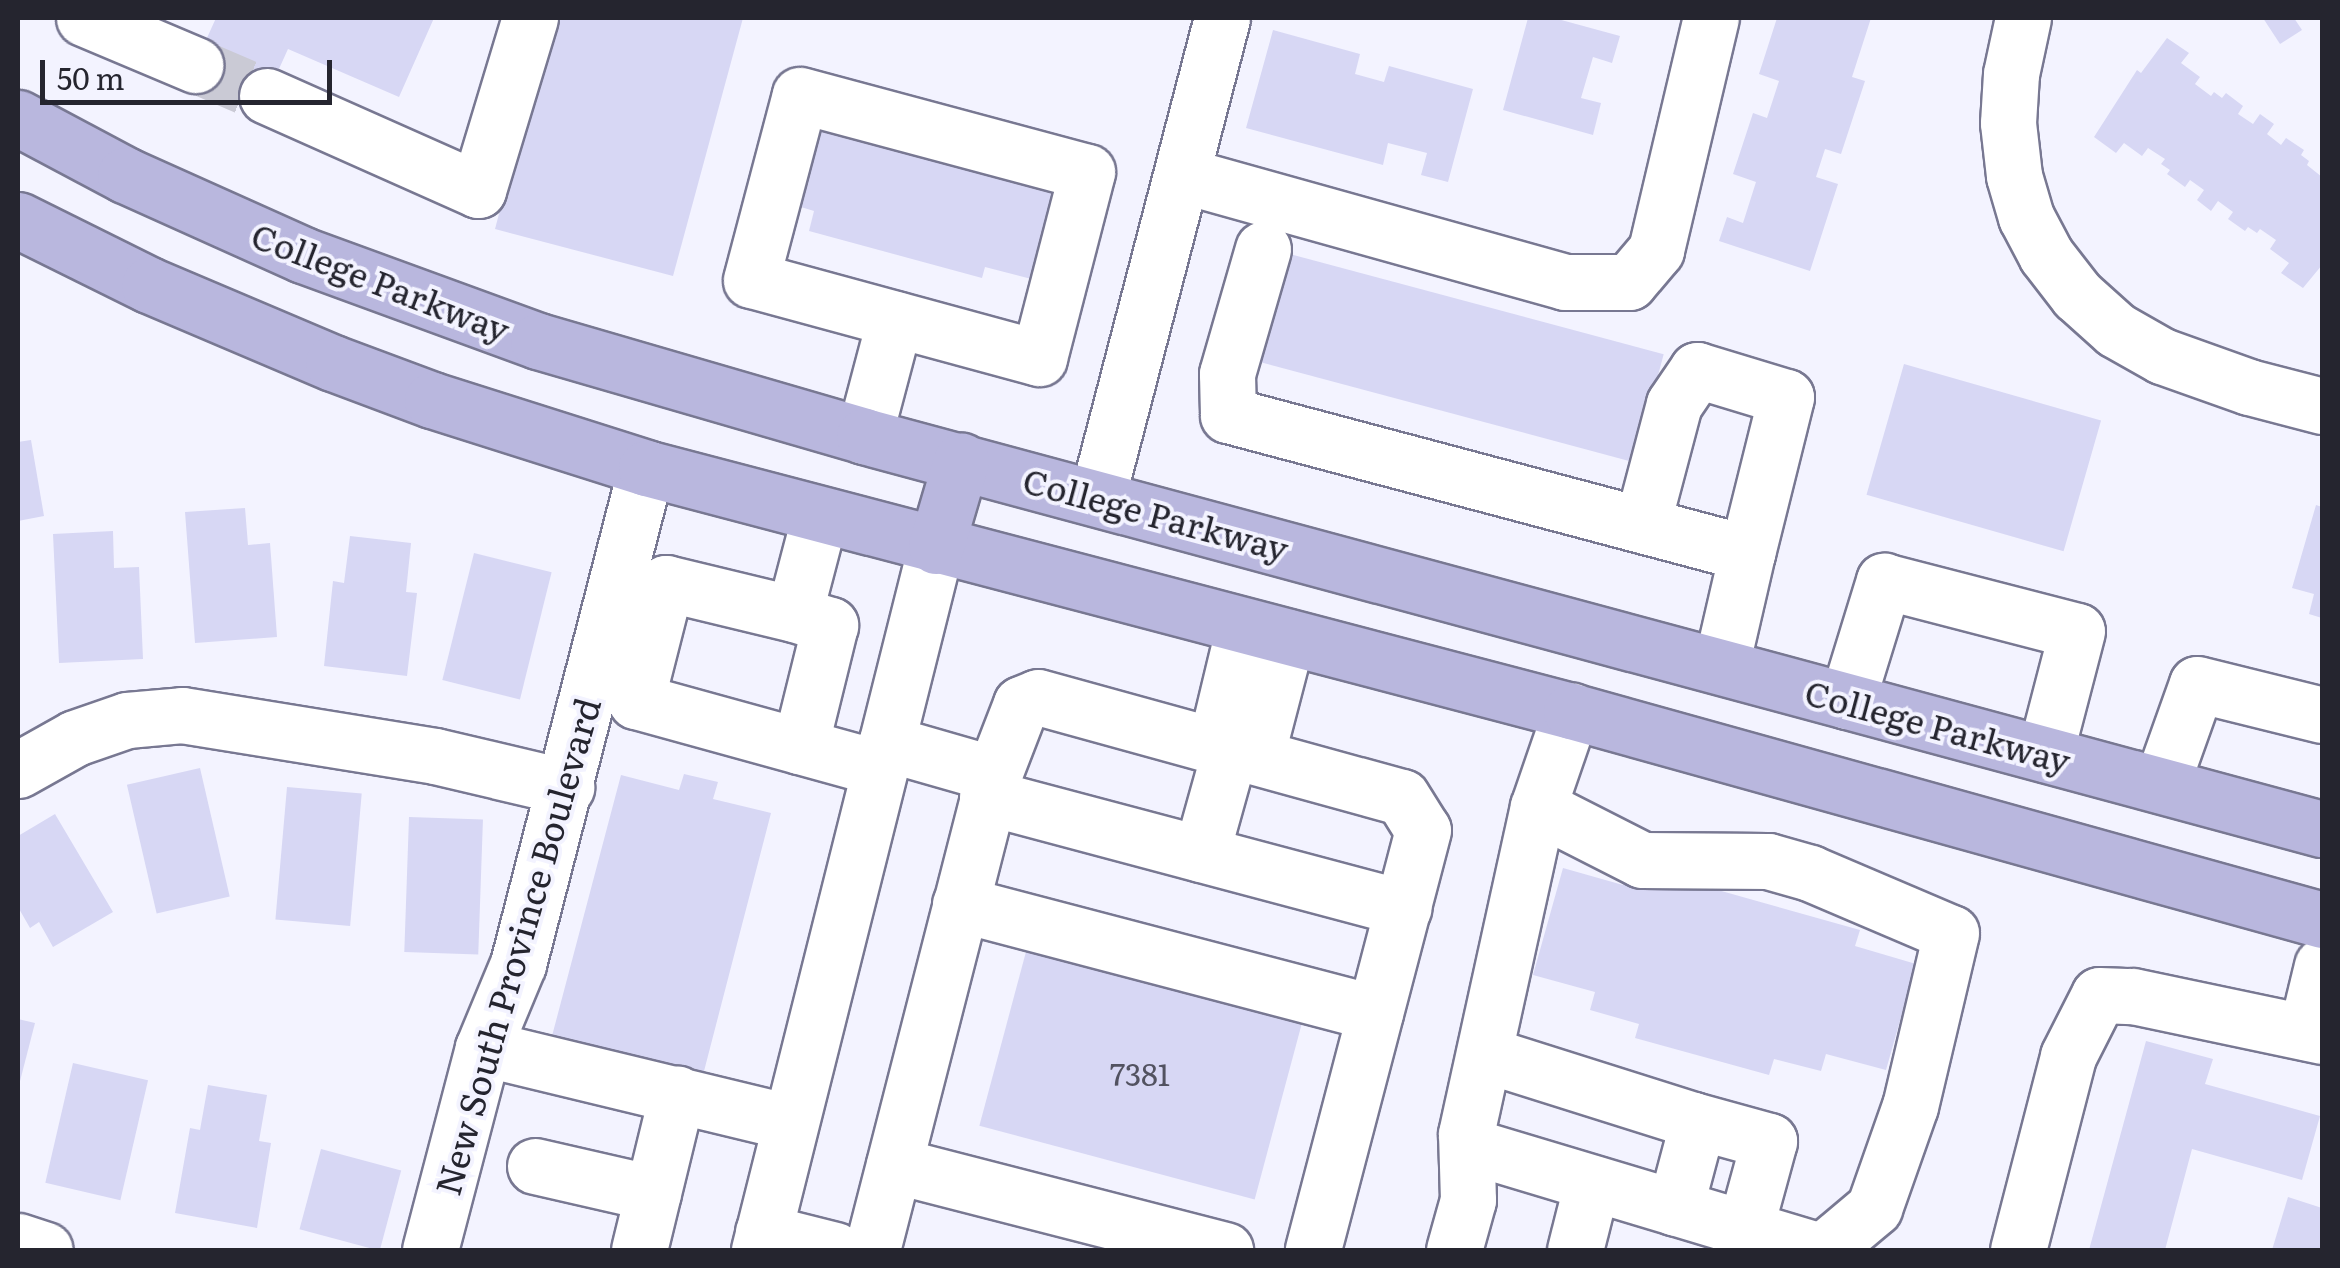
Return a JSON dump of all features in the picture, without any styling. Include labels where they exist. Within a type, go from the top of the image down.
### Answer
[{"type":"main road","name":"College Parkway","points":[[18,118],[178,199],[303,255],[434,306],[556,347],[864,436],[2322,829]]},
{"type":"main road","points":[[18,220],[149,284],[333,363],[432,400],[646,468],[1571,711],[2322,920]]},
{"type":"main road","points":[[936,546],[961,461]]},
{"type":"main road","points":[[1077,582],[1097,498]]},
{"type":"street","points":[[84,18],[195,65]]},
{"type":"street","points":[[267,96],[478,190],[530,18]]},
{"type":"street","points":[[1097,498],[1222,18]]},
{"type":"street","points":[[1182,176],[1564,282],[1629,282],[1656,250],[1710,18]]},
{"type":"street","points":[[2023,18],[2012,74],[2008,124],[2014,176],[2046,255],[2077,296],[2116,330],[2162,356],[2249,387],[2322,406]]},
{"type":"street","points":[[800,95],[1087,172],[1039,358],[895,319],[751,280],[800,95]]},
{"type":"street","points":[[1262,249],[1227,374],[1228,415],[1748,553]]},
{"type":"street","points":[[864,436],[895,319]]},
{"type":"street","points":[[1642,525],[1674,404],[1697,370],[1786,396],[1721,666]]},
{"type":"street","name":"New South Province Boulevard","points":[[430,1250],[482,1048],[518,964],[646,468]]},
{"type":"street","points":[[794,614],[820,515]]},
{"type":"street","points":[[836,1250],[761,1241],[936,546]]},
{"type":"street","points":[[1848,701],[1884,581],[2077,631],[2045,754]]},
{"type":"street","points":[[800,746],[830,625],[666,583],[636,701],[800,746],[883,756],[1201,854],[1403,908]]},
{"type":"street","points":[[1201,854],[1234,751],[1265,632]]},
{"type":"street","points":[[2161,785],[2197,684],[2322,715]]},
{"type":"street","points":[[872,1250],[990,786],[1021,704],[1038,696],[1402,797],[1423,830],[1313,1250]]},
{"type":"street","points":[[1454,1250],[1468,1200],[1467,1145],[1484,1054],[1538,807],[1571,711]]},
{"type":"street","points":[[18,770],[76,738],[127,720],[182,715],[435,756],[566,786]]},
{"type":"street","points":[[1538,807],[1642,860],[1768,861],[1810,872],[1950,933],[1910,1106],[1874,1208],[1824,1250]]},
{"type":"street","points":[[960,904],[1375,1013]]},
{"type":"street","points":[[2018,1250],[2068,1056],[2099,996],[2133,996],[2314,1034],[2322,966]]},
{"type":"street","points":[[482,1048],[790,1122]]},
{"type":"street","points":[[1484,1054],[1769,1141],[1708,1226]]},
{"type":"street","points":[[639,1250],[677,1094]]},
{"type":"street","points":[[1692,1120],[1692,1144],[1708,1226]]},
{"type":"street","points":[[1467,1145],[1592,1183],[1708,1226],[1816,1250]]},
{"type":"street","points":[[894,1165],[1224,1250]]},
{"type":"street","points":[[535,1166],[653,1193]]},
{"type":"street","points":[[1574,1250],[1592,1183]]},
{"type":"street","points":[[18,1241],[45,1250]]},
{"type":"building","points":[[216,18],[434,18],[399,97],[288,49],[264,102],[192,71]]},
{"type":"building","points":[[551,18],[743,18],[673,276],[495,229]]},
{"type":"building","points":[[1528,18],[1554,18],[1620,36],[1612,63],[1593,57],[1581,98],[1601,103],[1593,135],[1503,110]]},
{"type":"building","points":[[1777,18],[1871,18],[1852,77],[1865,81],[1841,154],[1825,149],[1816,177],[1838,184],[1810,271],[1719,241],[1727,217],[1743,223],[1756,182],[1733,174],[1753,113],[1767,118],[1779,81],[1759,74]]},
{"type":"building","points":[[2263,18],[2294,18],[2302,30],[2280,44]]},
{"type":"building","points":[[1273,30],[1360,54],[1355,74],[1384,82],[1389,66],[1473,89],[1448,182],[1421,175],[1427,153],[1388,143],[1383,165],[1246,128]]},
{"type":"building","points":[[2167,38],[2189,53],[2181,63],[2200,77],[2195,84],[2211,96],[2214,92],[2222,98],[2226,93],[2243,106],[2238,114],[2253,124],[2260,114],[2274,124],[2267,134],[2281,145],[2286,138],[2304,150],[2301,155],[2309,161],[2307,165],[2322,177],[2322,265],[2303,288],[2281,273],[2289,263],[2270,249],[2276,240],[2260,229],[2257,233],[2248,227],[2245,231],[2228,219],[2233,212],[2218,201],[2211,211],[2197,200],[2204,190],[2190,180],[2185,187],[2167,174],[2170,170],[2161,164],[2165,159],[2148,148],[2142,156],[2124,143],[2116,153],[2094,137],[2137,70],[2141,73]]},
{"type":"building","points":[[817,108],[1068,175],[1039,281],[985,267],[982,278],[809,231],[814,211],[791,204]]},
{"type":"building","points":[[1286,253],[1664,354],[1635,462],[1257,361]]},
{"type":"building","points":[[1904,364],[2101,421],[2064,551],[1867,495]]},
{"type":"building","points":[[31,440],[44,516],[18,521],[18,442]]},
{"type":"building","points":[[2316,505],[2322,507],[2322,618],[2309,614],[2314,594],[2292,588]]},
{"type":"building","points":[[245,508],[248,545],[270,543],[277,637],[195,643],[185,512]]},
{"type":"building","points":[[113,531],[114,568],[139,567],[143,659],[59,663],[53,534]]},
{"type":"building","points":[[350,536],[411,543],[406,592],[417,593],[407,676],[324,666],[333,581],[344,583]]},
{"type":"building","points":[[474,553],[552,572],[520,699],[442,680]]},
{"type":"building","points":[[200,768],[230,897],[157,913],[127,785]]},
{"type":"building","points":[[684,774],[718,782],[713,799],[771,813],[703,1075],[552,1036],[621,775],[679,790]]},
{"type":"building","points":[[287,787],[362,794],[350,926],[275,919]]},
{"type":"building","points":[[55,814],[113,912],[53,947],[39,922],[30,928],[18,907],[18,836]]},
{"type":"building","points":[[409,817],[483,820],[478,955],[404,952]]},
{"type":"building","points":[[1629,865],[1860,930],[1855,946],[1916,964],[1886,1070],[1826,1054],[1821,1071],[1774,1059],[1769,1075],[1635,1038],[1639,1024],[1590,1010],[1595,992],[1533,975],[1563,868],[1623,885]]},
{"type":"building","points":[[1027,948],[1302,1022],[1255,1199],[979,1126]]},
{"type":"building","points":[[18,1019],[35,1023],[19,1085],[18,1085]]},
{"type":"building","points":[[2146,1041],[2213,1059],[2205,1084],[2320,1116],[2302,1180],[2192,1149],[2165,1250],[2089,1250]]},
{"type":"building","points":[[73,1063],[148,1080],[120,1200],[45,1183]]},
{"type":"building","points":[[208,1085],[267,1095],[259,1141],[271,1143],[257,1228],[175,1213],[190,1128],[200,1130]]},
{"type":"building","points":[[321,1149],[401,1170],[380,1250],[300,1229]]},
{"type":"building","points":[[2288,1197],[2322,1208],[2322,1250],[2272,1250]]},
{"type":"tunnel","points":[[195,65],[267,96]]}]
